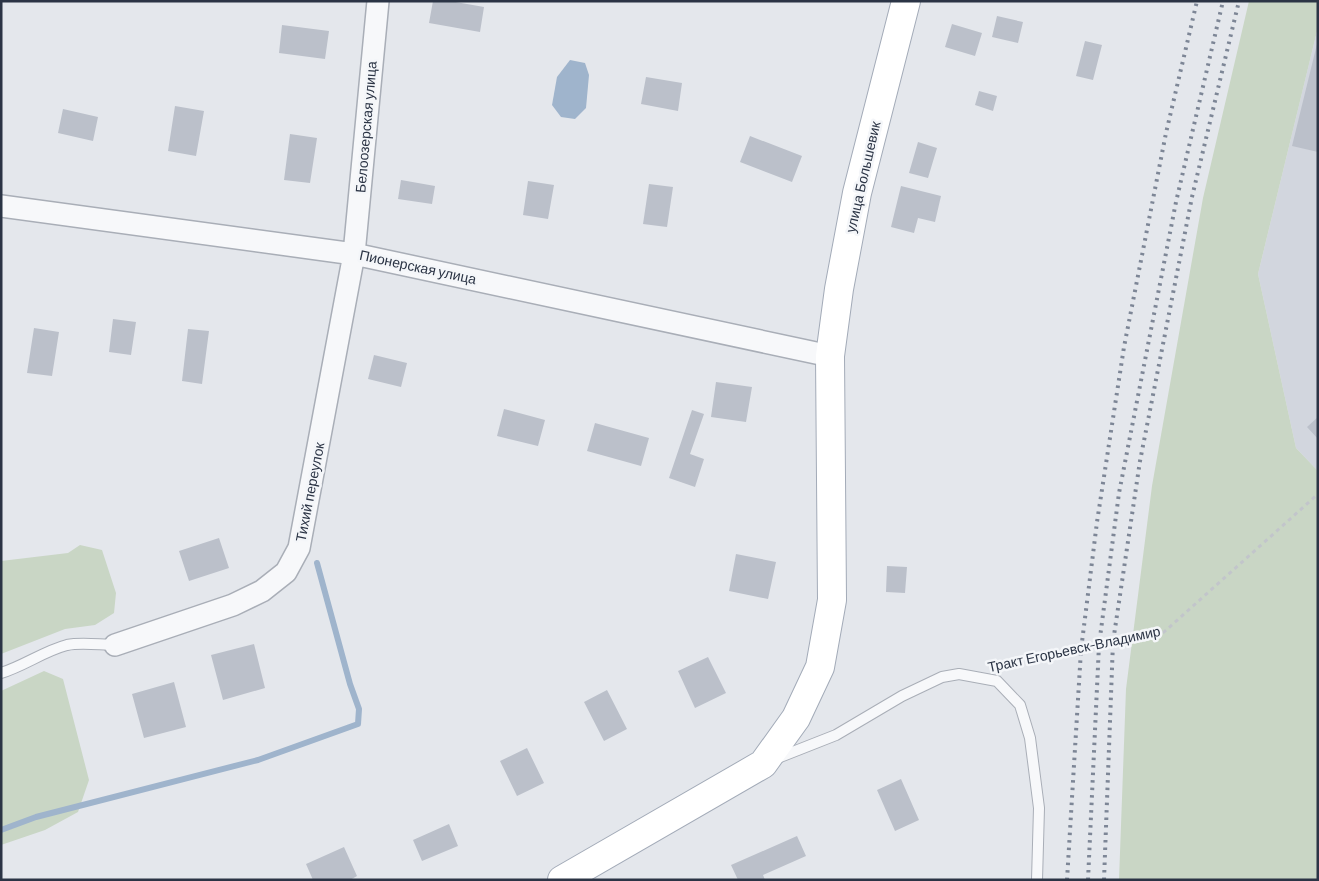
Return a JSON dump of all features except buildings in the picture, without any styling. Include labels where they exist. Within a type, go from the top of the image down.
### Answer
[{"type":"main road","name":"улица Большевик","points":[[762,764],[796,718],[820,667],[832,600],[830,356],[839,289],[857,193],[906,1]]},
{"type":"main road","points":[[562,880],[762,764]]},
{"type":"street","name":"Белоозерская улица","points":[[354,254],[378,1]]},
{"type":"street","name":"Пионерская улица","points":[[1,206],[354,254],[830,356]]},
{"type":"street","name":"Тихий переулок","points":[[115,645],[233,605],[262,591],[286,572],[299,548],[354,254]]},
{"type":"lane","points":[[1,673],[50,651],[69,645],[115,645]]},
{"type":"lane","points":[[762,764],[836,735],[902,696],[942,677],[959,674],[997,682],[1020,705],[1030,738],[1039,808],[1037,880]]},
{"type":"path","name":"Тракт Егорьевск-Владимир","points":[[996,664],[1015,659],[1081,650],[1164,632],[1318,494]]},
{"type":"shaded area","points":[[1318,27],[1318,471],[1296,448],[1258,274]]},
{"type":"green space","points":[[1249,1],[1318,1],[1318,27],[1258,274],[1296,448],[1318,471],[1318,880],[1119,880],[1126,689],[1152,486],[1203,198]]},
{"type":"green space","points":[[80,545],[102,550],[116,593],[114,613],[95,625],[65,629],[1,654],[1,561],[68,553]]},
{"type":"green space","points":[[44,671],[63,679],[89,780],[78,812],[45,830],[1,845],[1,691]]},
{"type":"water","points":[[570,60],[585,63],[589,75],[586,108],[575,119],[561,117],[552,105],[557,77]]},
{"type":"waterway","points":[[1,830],[36,817],[258,760],[358,724],[359,709],[350,684],[317,563]]},
{"type":"railway","points":[[1067,880],[1081,650],[1097,522],[1124,347],[1166,133],[1197,1]]},
{"type":"railway","points":[[1088,880],[1099,645],[1119,493],[1176,202],[1223,1]]},
{"type":"railway","points":[[1104,880],[1113,642],[1140,461],[1192,197],[1239,1]]}]
